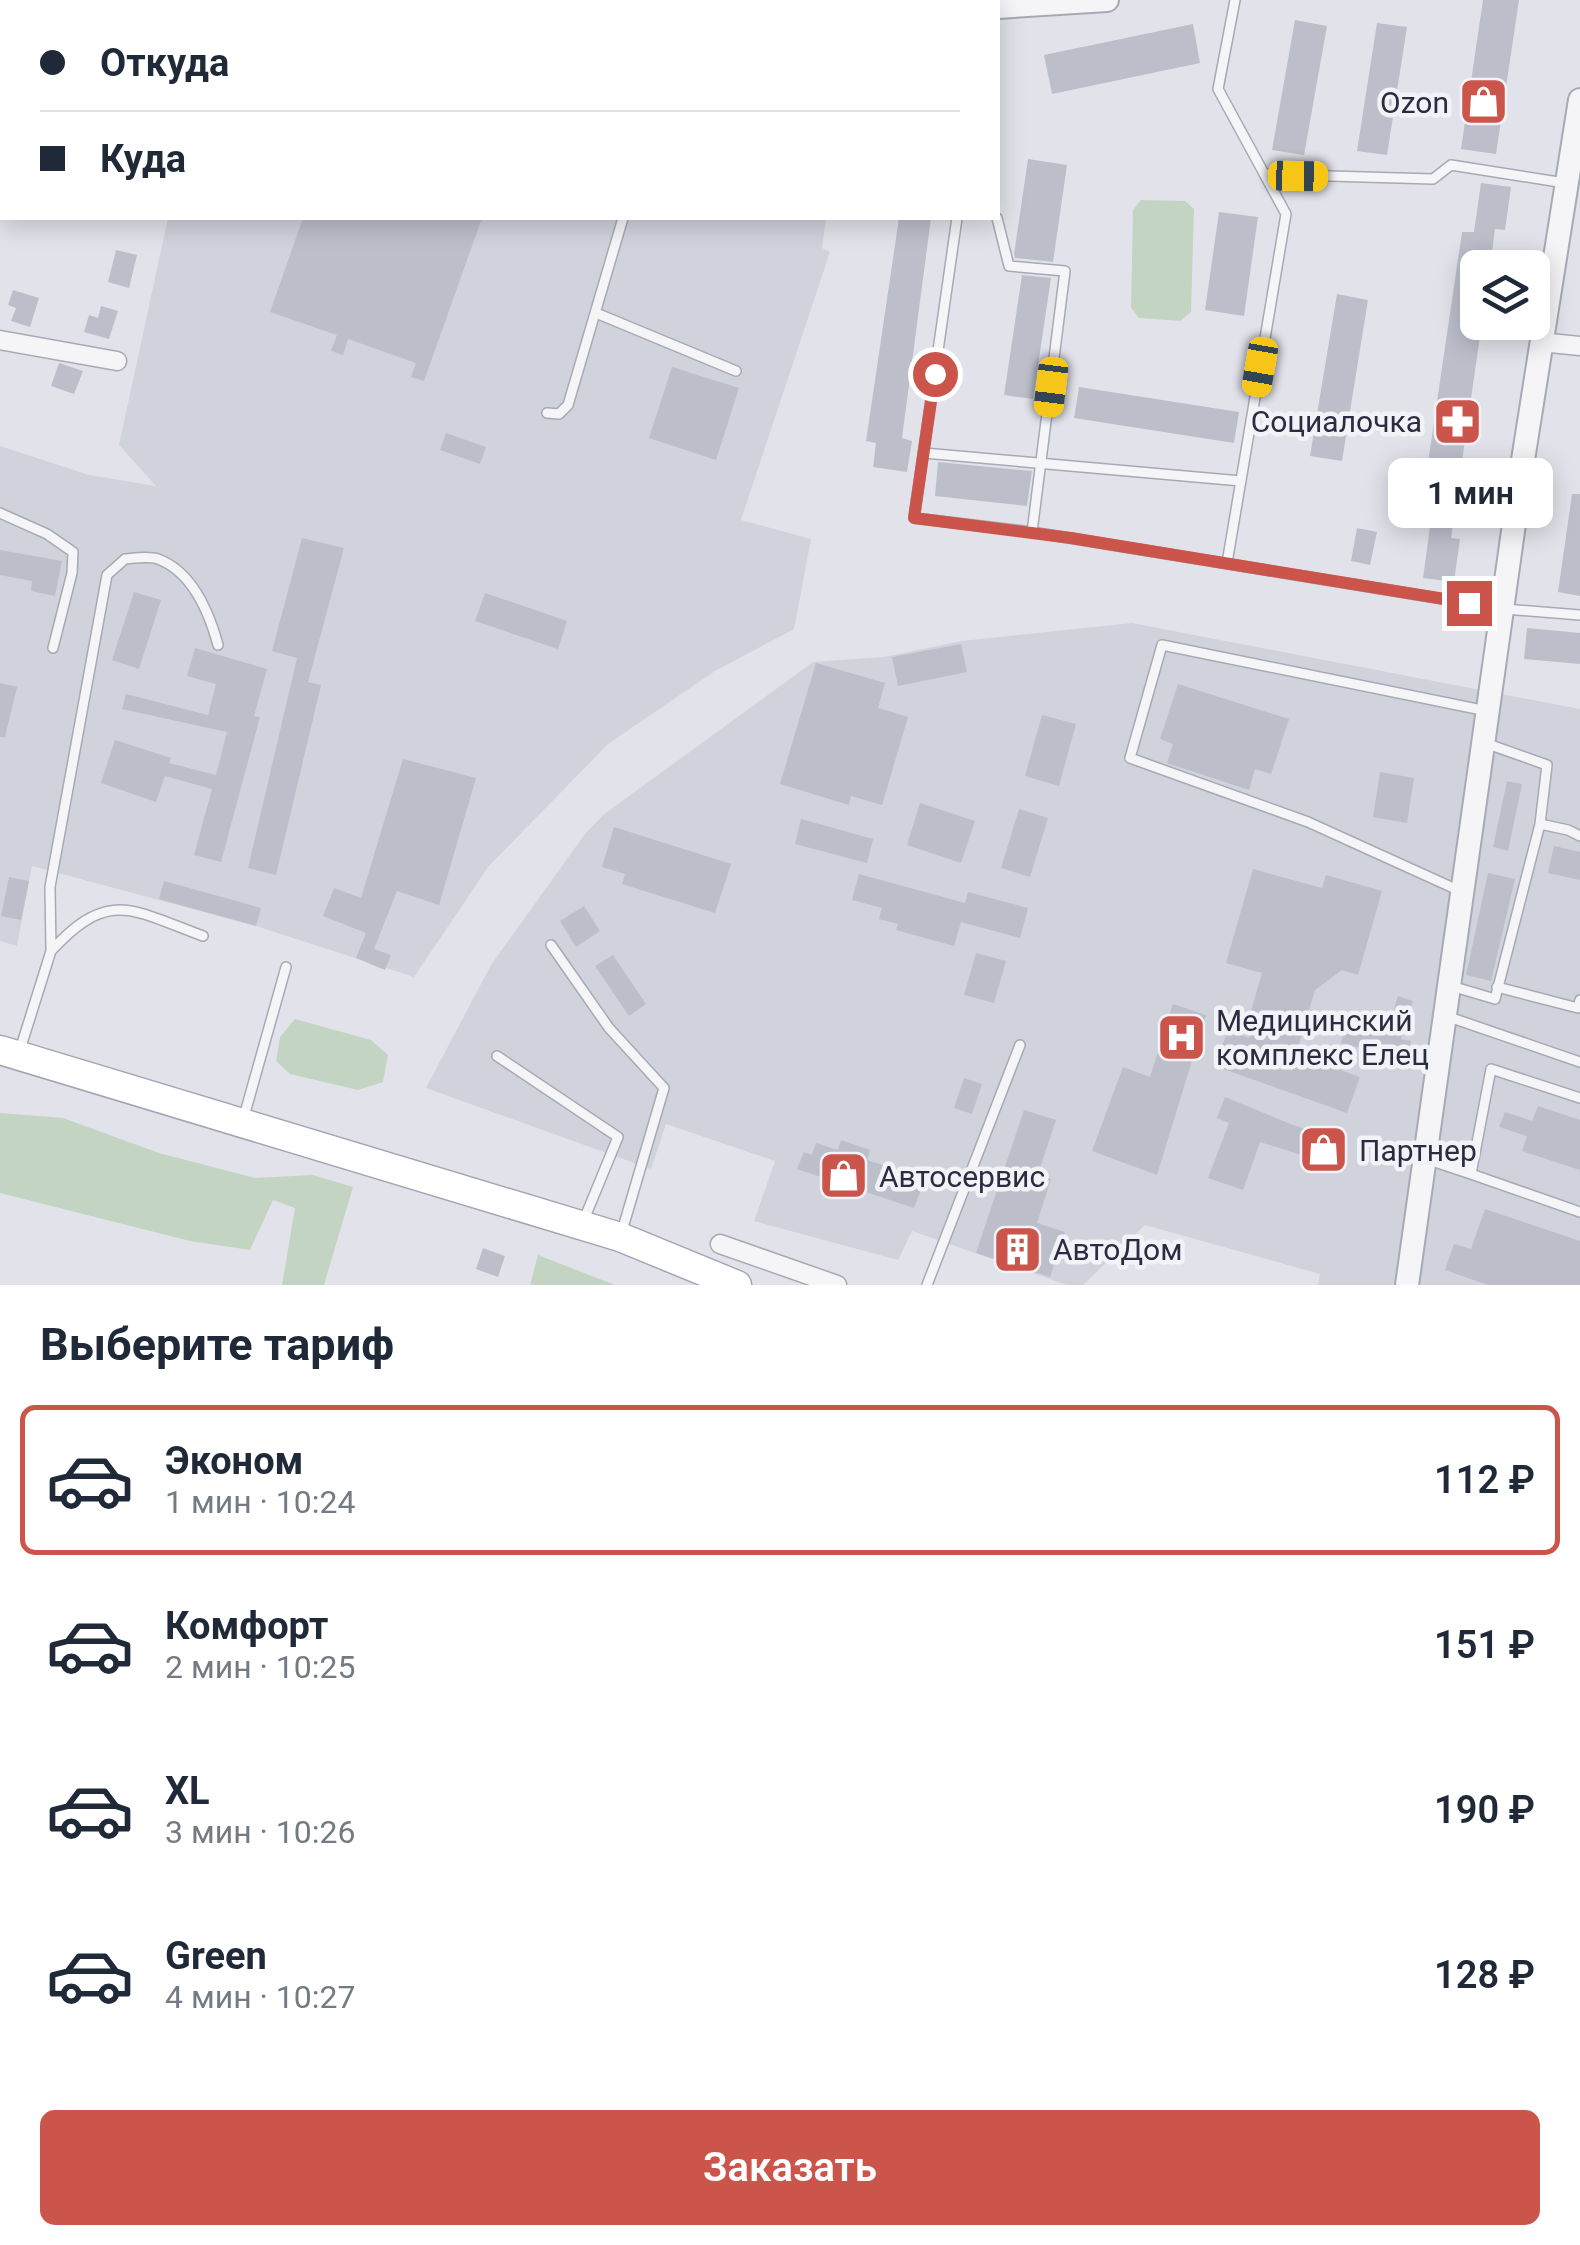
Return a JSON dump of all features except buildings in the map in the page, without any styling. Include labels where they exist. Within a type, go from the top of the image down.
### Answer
[{"type":"main road","points":[[9,1053],[620,1236],[737,1285]]},
{"type":"street","points":[[1000,7],[1107,0]]},
{"type":"street","points":[[1408,1285],[1540,342],[1580,100]]},
{"type":"street","points":[[0,340],[118,362]]},
{"type":"street","points":[[1540,342],[1580,346]]},
{"type":"street","points":[[720,1244],[837,1285]]},
{"type":"lane","points":[[1227,563],[1286,214],[1218,89],[1235,0]]},
{"type":"lane","points":[[1264,174],[1433,179],[1450,165],[1566,183]]},
{"type":"lane","points":[[547,413],[559,414],[568,405],[622,220]]},
{"type":"lane","points":[[957,220],[914,518],[1032,532],[1504,609],[1580,615]]},
{"type":"lane","points":[[998,220],[1009,266],[1065,271],[1032,532]]},
{"type":"lane","points":[[596,313],[736,370]]},
{"type":"lane","points":[[924,453],[1241,481]]},
{"type":"lane","points":[[0,513],[47,534],[73,552],[72,573],[53,648]]},
{"type":"lane","points":[[52,951],[50,887],[108,575],[126,558],[157,558],[183,575],[209,612],[218,644]]},
{"type":"lane","points":[[1463,893],[1308,822],[1130,758],[1162,645],[1489,711]]},
{"type":"lane","points":[[1449,986],[1495,999],[1540,824],[1547,765],[1485,743]]},
{"type":"lane","points":[[1540,824],[1580,836]]},
{"type":"lane","points":[[9,1053],[52,951],[76,924],[94,914],[116,910],[136,912],[203,936]]},
{"type":"lane","points":[[551,945],[610,1028],[664,1088],[620,1236]]},
{"type":"lane","points":[[242,1122],[286,967]]},
{"type":"lane","points":[[1497,987],[1578,1008],[1580,1000]]},
{"type":"lane","points":[[1445,1016],[1580,1062]]},
{"type":"lane","points":[[926,1285],[1020,1045]]},
{"type":"lane","points":[[497,1056],[618,1137],[582,1225]]},
{"type":"lane","points":[[1471,1174],[1491,1069],[1580,1098]]},
{"type":"lane","points":[[1425,1159],[1580,1212]]},
{"type":"shaded area","points":[[168,220],[826,220],[822,248],[830,252],[741,520],[811,539],[794,629],[715,671],[608,744],[488,867],[414,977],[256,926],[32,866],[17,946],[0,941],[0,446],[89,475],[156,486],[119,445]]},
{"type":"shaded area","points":[[1132,623],[1580,709],[1580,1285],[1318,1285],[1320,1274],[1145,1225],[1083,1285],[1067,1285],[912,1231],[898,1260],[754,1221],[775,1161],[666,1124],[651,1169],[426,1088],[491,965],[585,834],[603,815],[813,662],[884,657],[962,641]]},
{"type":"green space","points":[[1141,200],[1185,201],[1194,209],[1191,312],[1180,321],[1139,318],[1131,308],[1133,210]]},
{"type":"green space","points":[[295,1019],[371,1040],[388,1055],[383,1082],[358,1090],[290,1074],[276,1061],[280,1037]]},
{"type":"green space","points":[[0,1113],[63,1118],[159,1153],[255,1178],[313,1175],[353,1187],[324,1285],[282,1285],[295,1208],[273,1200],[250,1250],[190,1241],[0,1193]]},
{"type":"green space","points":[[538,1255],[615,1285],[530,1285]]},
{"type":"place","name":"Ozon","points":[[1484,102]]},
{"type":"place","name":"Социалочка","points":[[1457,421]]},
{"type":"place","name":"Медицинский комплекс Елец","points":[[1181,1037]]},
{"type":"place","name":"Партнер","points":[[1324,1150]]},
{"type":"place","name":"Автосервис","points":[[844,1176]]},
{"type":"place","name":"АвтоДом","points":[[1018,1249]]},
{"type":"route","points":[[935,374],[914,518],[1032,532],[1469,603]]}]
